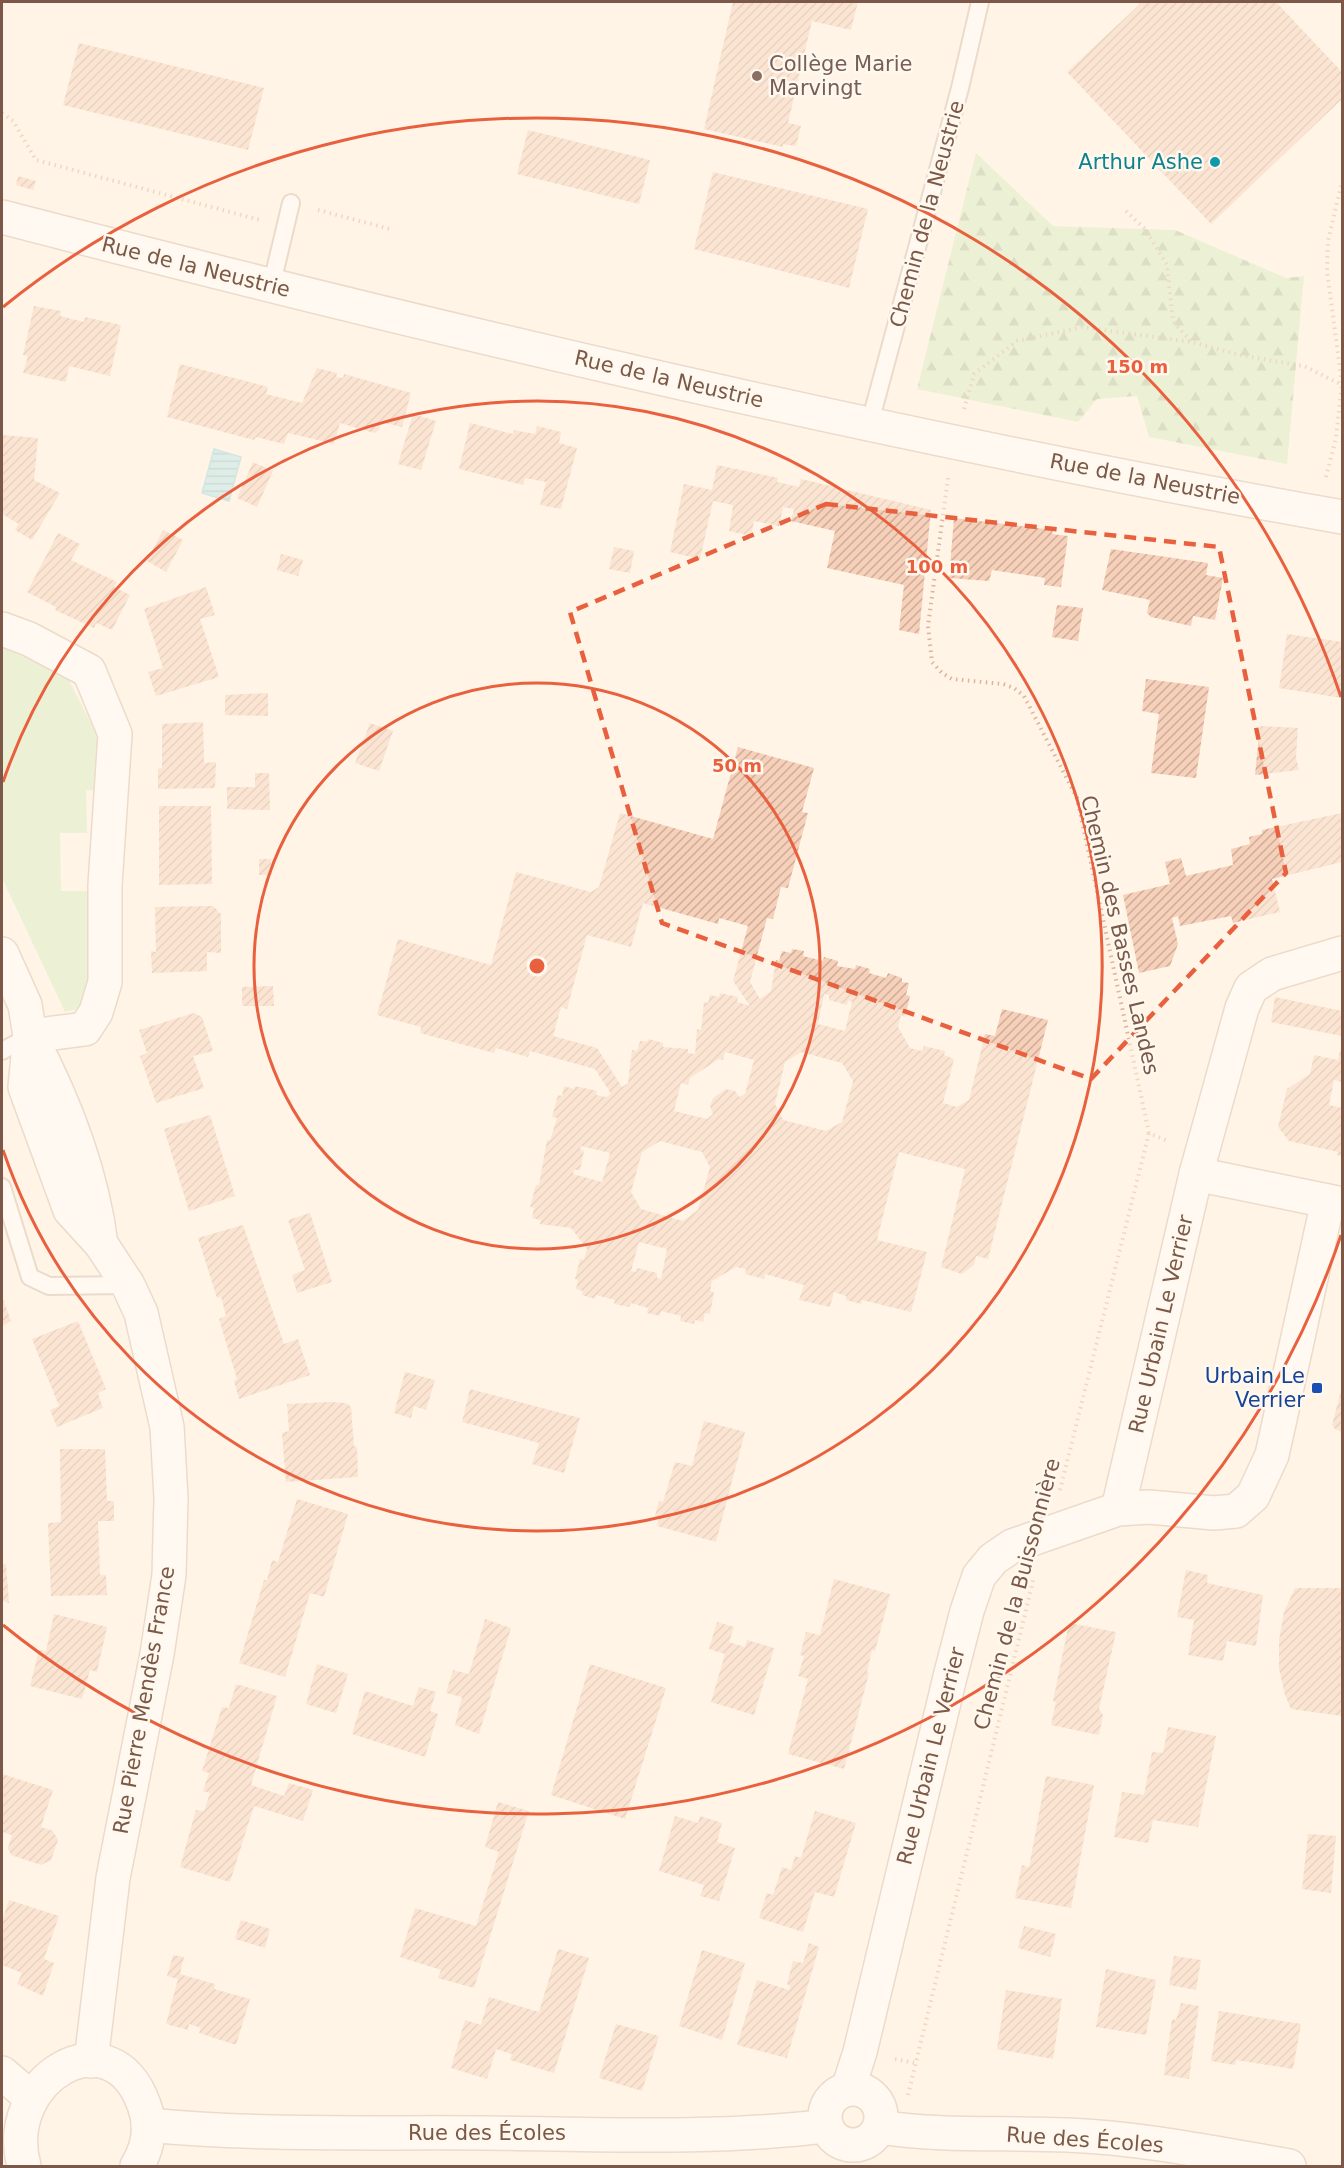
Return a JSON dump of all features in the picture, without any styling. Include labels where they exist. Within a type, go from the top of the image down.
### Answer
[{"type":"street","name":"Rue de la Neustrie","points":[[2,217],[271,287],[868,426],[1330,515]]},
{"type":"street","points":[[2,629],[29,639],[90,671],[115,734],[105,885],[105,982],[96,1011],[85,1029],[16,1044]]},
{"type":"street","name":"Rue Pierre Mendès France","points":[[2,954],[25,1005],[16,1044],[50,1075],[96,1202],[101,1244],[128,1285],[141,1313],[167,1427],[171,1498],[169,1575],[157,1654],[113,1878],[92,2061]]},
{"type":"street","name":"Rue Urbain Le Verrier","points":[[1118,1509],[1199,1164],[1242,1008],[1251,988],[1272,974],[1342,954]]},
{"type":"street","points":[[1199,1164],[1335,1202]]},
{"type":"street","name":"Rue Urbain Le Verrier","points":[[848,2089],[860,2052],[967,1611],[979,1576],[993,1559],[1012,1546],[1118,1509],[1149,1507],[1214,1513],[1236,1511],[1252,1496],[1272,1455],[1335,1202]]},
{"type":"street","points":[[24,2166],[16,2151],[12,2134],[15,2108],[12,2082],[35,2076],[67,2061],[92,2061],[116,2070],[132,2083],[144,2102],[148,2125],[148,2141],[136,2166]]},
{"type":"street","points":[[848,2089],[858,2089],[874,2098],[882,2118],[880,2127],[867,2142],[848,2145],[831,2135],[826,2126],[827,2106],[832,2098],[848,2089]]},
{"type":"street","name":"Rue des Écoles","points":[[148,2125],[221,2131],[635,2134],[767,2133],[826,2126]]},
{"type":"street","name":"Rue des Écoles","points":[[880,2127],[925,2133],[1067,2135],[1143,2141],[1289,2166]]},
{"type":"lane","name":"Chemin de la Neustrie","points":[[868,426],[960,88],[980,2]]},
{"type":"lane","points":[[271,287],[291,203]]},
{"type":"lane","points":[[2,1187],[30,1277],[48,1286],[128,1285]]},
{"type":"path","points":[[2,113],[13,122],[36,160],[284,226]]},
{"type":"path","points":[[1330,515],[1342,384],[1327,271],[1329,241],[1342,182]]},
{"type":"path","points":[[291,203],[390,229]]},
{"type":"path","points":[[1126,211],[1145,229],[1167,265],[1173,322],[1191,342]]},
{"type":"path","name":"Chemin des Basses Landes","points":[[1149,1133],[1077,798],[1024,696],[1014,687],[1004,684],[952,679],[942,674],[932,662],[928,626],[943,505],[955,443],[974,374],[1017,341],[1082,327],[1191,342],[1244,356],[1304,366],[1342,384]]},
{"type":"path","points":[[1149,1133],[1199,1164]]},
{"type":"path","name":"Chemin de la Buissonnière","points":[[915,2064],[1044,1535],[1059,1496],[1149,1133]]},
{"type":"highlighted area","points":[[826,504],[1219,547],[1286,873],[1091,1079],[662,923],[570,612]]},
{"type":"green space","points":[[976,153],[1053,226],[1175,230],[1286,278],[1304,276],[1287,464],[1149,437],[1137,396],[1097,399],[1078,422],[917,389]]},
{"type":"green space","points":[[2,647],[66,675],[99,738],[99,791],[86,790],[87,833],[60,833],[61,891],[88,891],[91,1006],[65,1012],[2,878]]},
{"type":"water","points":[[214,449],[241,457],[229,501],[202,493]]},
{"type":"building","name":"Collège Marie Marvingt","points":[[733,2],[858,2],[851,30],[812,21],[788,123],[801,126],[796,146],[783,144],[783,147],[704,129]]},
{"type":"building","name":"Arthur Ashe","points":[[1137,2],[1276,2],[1342,72],[1342,99],[1211,224],[1067,72],[1140,4]]},
{"type":"building","points":[[79,43],[264,88],[248,150],[63,105]]},
{"type":"building","points":[[528,130],[650,160],[639,204],[517,174]]},
{"type":"building","points":[[713,172],[868,209],[849,288],[694,249]]},
{"type":"building","points":[[18,176],[36,181],[33,190],[16,185]]},
{"type":"building","points":[[34,306],[61,311],[60,316],[84,322],[85,317],[121,325],[110,376],[69,366],[66,382],[23,373],[28,356],[23,355]]},
{"type":"building","points":[[180,364],[268,387],[266,394],[302,403],[317,368],[337,373],[336,377],[343,378],[344,374],[411,393],[402,427],[381,422],[379,430],[374,433],[340,423],[334,444],[288,433],[284,444],[256,437],[254,440],[167,417]]},
{"type":"building","points":[[413,414],[436,421],[421,470],[398,464]]},
{"type":"building","points":[[470,423],[513,434],[514,430],[535,434],[537,426],[561,432],[559,443],[577,448],[561,509],[540,505],[546,482],[525,478],[523,485],[459,469]]},
{"type":"building","points":[[2,435],[38,438],[34,480],[60,493],[32,540],[15,530],[19,524],[2,514]]},
{"type":"building","points":[[253,462],[273,471],[257,507],[237,498]]},
{"type":"building","points":[[717,465],[778,478],[777,482],[799,487],[801,479],[931,510],[919,634],[899,630],[904,585],[827,568],[835,531],[791,521],[794,509],[783,507],[779,526],[754,521],[751,536],[729,531],[733,505],[713,501],[700,559],[670,552],[684,484],[712,490]]},
{"type":"building","points":[[954,518],[1053,530],[1052,534],[1068,536],[1061,587],[1044,585],[1045,578],[992,570],[989,581],[949,578]]},
{"type":"building","points":[[163,530],[183,540],[166,572],[147,561]]},
{"type":"building","points":[[58,533],[80,544],[71,560],[117,582],[114,587],[130,595],[112,630],[96,623],[94,628],[55,610],[56,607],[27,592]]},
{"type":"building","points":[[614,547],[634,551],[630,573],[609,569]]},
{"type":"building","points":[[1111,549],[1208,563],[1206,575],[1223,578],[1215,620],[1193,616],[1191,626],[1151,617],[1147,613],[1150,600],[1102,590]]},
{"type":"building","points":[[281,554],[303,560],[298,576],[277,570]]},
{"type":"building","points":[[206,587],[215,615],[200,619],[219,677],[156,696],[148,672],[163,668],[144,609]]},
{"type":"building","points":[[1057,605],[1083,608],[1078,641],[1052,637]]},
{"type":"building","points":[[1287,634],[1342,642],[1342,698],[1279,688]]},
{"type":"building","points":[[1146,679],[1209,687],[1196,778],[1151,773],[1159,714],[1142,711]]},
{"type":"building","points":[[268,693],[268,716],[225,715],[225,695]]},
{"type":"building","points":[[203,722],[204,763],[216,762],[215,788],[158,789],[158,769],[162,768],[162,724]]},
{"type":"building","points":[[370,723],[393,731],[379,771],[355,763]]},
{"type":"building","points":[[1260,726],[1298,728],[1296,757],[1299,770],[1255,775]]},
{"type":"building","points":[[738,747],[814,768],[802,812],[808,813],[788,888],[781,887],[773,919],[767,918],[750,982],[760,999],[771,991],[776,960],[779,961],[782,951],[791,953],[792,949],[804,951],[803,956],[823,961],[824,957],[838,961],[837,966],[855,969],[856,965],[870,969],[869,973],[886,978],[888,973],[902,978],[902,982],[909,983],[906,995],[910,996],[905,1017],[901,1015],[898,1027],[910,1048],[922,1051],[924,1046],[945,1051],[944,1055],[954,1059],[943,1103],[957,1107],[969,1100],[985,1034],[995,1036],[1002,1009],[1048,1020],[988,1259],[976,1256],[974,1265],[962,1274],[941,1267],[965,1169],[899,1152],[877,1240],[927,1252],[911,1312],[862,1300],[861,1304],[846,1300],[846,1296],[834,1292],[830,1307],[799,1300],[804,1285],[765,1274],[764,1279],[745,1274],[746,1269],[736,1267],[712,1281],[710,1291],[714,1292],[710,1314],[705,1313],[703,1322],[695,1320],[694,1324],[680,1321],[681,1316],[661,1311],[660,1316],[647,1313],[648,1308],[631,1303],[629,1307],[614,1304],[615,1300],[596,1295],[595,1299],[582,1295],[583,1291],[576,1289],[578,1280],[575,1279],[580,1259],[584,1260],[587,1249],[571,1228],[540,1224],[541,1220],[532,1218],[534,1208],[530,1207],[536,1185],[539,1185],[547,1140],[550,1141],[557,1118],[552,1117],[558,1095],[562,1096],[564,1086],[597,1091],[596,1095],[606,1097],[611,1094],[595,1069],[530,1051],[528,1057],[496,1048],[494,1053],[420,1033],[421,1027],[377,1015],[398,939],[491,965],[516,872],[591,892],[599,887],[620,813],[713,839]],"holes":[[[643,903],[718,924],[719,918],[748,926],[733,981],[750,1006],[737,1002],[738,997],[720,993],[719,997],[710,995],[708,1003],[704,1002],[701,1030],[697,1029],[695,1054],[688,1053],[688,1049],[663,1047],[663,1043],[648,1039],[647,1042],[640,1041],[637,1051],[632,1050],[628,1083],[622,1087],[597,1048],[553,1036],[561,1007],[567,1009],[587,935],[631,947]],[[824,994],[829,995],[829,1000],[847,1005],[848,1000],[852,1002],[845,1031],[818,1024]],[[725,1052],[754,1060],[745,1094],[739,1097],[735,1091],[726,1089],[713,1098],[710,1106],[713,1114],[707,1119],[674,1111],[681,1083],[688,1085],[690,1078],[719,1059],[723,1060]],[[801,1052],[842,1063],[853,1081],[842,1122],[826,1131],[783,1120],[775,1104],[785,1062]],[[660,1141],[702,1152],[710,1167],[698,1210],[683,1221],[641,1209],[631,1192],[642,1152]],[[581,1146],[610,1153],[602,1182],[573,1174],[574,1170],[580,1170],[584,1151],[580,1149]],[[639,1242],[667,1249],[661,1279],[657,1278],[657,1273],[637,1268],[636,1272],[631,1271]]]},
{"type":"building","points":[[255,773],[269,773],[270,810],[227,809],[227,787],[255,787]]},
{"type":"building","points":[[159,806],[211,806],[212,884],[159,885]]},
{"type":"building","points":[[1342,813],[1342,862],[1272,879],[1280,912],[1233,923],[1231,916],[1180,926],[1178,916],[1172,918],[1178,944],[1170,966],[1139,973],[1123,895],[1170,884],[1165,862],[1181,858],[1186,876],[1233,865],[1231,849],[1250,844],[1249,837],[1262,834],[1262,830]]},
{"type":"building","points":[[259,859],[271,859],[272,875],[259,875]]},
{"type":"building","points":[[213,906],[221,914],[221,953],[207,952],[207,971],[152,973],[151,951],[156,952],[155,907]]},
{"type":"building","points":[[273,986],[274,1006],[242,1006],[242,987]]},
{"type":"building","points":[[1275,997],[1342,1011],[1342,1036],[1271,1022]]},
{"type":"building","points":[[194,1013],[202,1017],[213,1051],[193,1056],[204,1088],[156,1103],[140,1056],[147,1053],[139,1030]]},
{"type":"building","points":[[1342,1042],[1342,1082],[1334,1080],[1329,1105],[1342,1108],[1342,1156],[1337,1155],[1338,1152],[1289,1141],[1278,1127],[1287,1089],[1310,1074],[1314,1055],[1338,1060]]},
{"type":"building","points":[[210,1115],[235,1196],[189,1211],[164,1129]]},
{"type":"building","points":[[310,1213],[332,1282],[297,1293],[292,1275],[305,1270],[288,1220]]},
{"type":"building","points":[[243,1225],[284,1344],[298,1339],[310,1375],[239,1399],[234,1381],[237,1379],[219,1319],[226,1316],[221,1297],[217,1298],[198,1238]]},
{"type":"building","points":[[2,1296],[11,1321],[2,1326]]},
{"type":"building","points":[[78,1321],[106,1389],[98,1393],[103,1408],[57,1427],[50,1410],[59,1406],[32,1339]]},
{"type":"building","points":[[405,1372],[435,1380],[426,1410],[414,1406],[411,1418],[394,1413]]},
{"type":"building","points":[[1342,1387],[1342,1432],[1332,1425]]},
{"type":"building","points":[[470,1389],[580,1418],[564,1473],[532,1464],[539,1443],[462,1422]]},
{"type":"building","points":[[346,1403],[351,1407],[354,1446],[357,1447],[358,1477],[286,1482],[282,1433],[289,1431],[287,1404]]},
{"type":"building","points":[[704,1421],[745,1432],[716,1542],[657,1526],[659,1518],[655,1516],[659,1501],[663,1502],[675,1462],[692,1466]]},
{"type":"building","points":[[60,1449],[105,1449],[107,1501],[114,1501],[114,1521],[98,1521],[100,1575],[106,1575],[107,1595],[51,1596],[48,1523],[61,1522]]},
{"type":"building","points":[[297,1499],[348,1514],[324,1597],[310,1593],[285,1677],[239,1663],[264,1580],[267,1580],[272,1560],[278,1562]]},
{"type":"building","points":[[2,1564],[6,1564],[9,1603],[2,1601]]},
{"type":"building","points":[[1186,1570],[1208,1575],[1207,1583],[1263,1595],[1256,1646],[1227,1641],[1223,1661],[1188,1655],[1194,1620],[1177,1617]]},
{"type":"building","points":[[834,1579],[890,1594],[875,1651],[872,1650],[867,1672],[869,1673],[844,1769],[788,1754],[808,1679],[798,1676],[804,1656],[800,1655],[806,1632],[820,1635]]},
{"type":"building","points":[[1295,1588],[1342,1588],[1342,1716],[1291,1709],[1285,1695],[1279,1669],[1279,1640],[1284,1612]]},
{"type":"building","points":[[54,1614],[107,1627],[97,1672],[90,1670],[82,1699],[30,1686],[39,1650],[46,1651]]},
{"type":"building","points":[[485,1619],[511,1628],[479,1734],[455,1725],[462,1697],[446,1693],[453,1670],[469,1674]]},
{"type":"building","points":[[717,1622],[734,1627],[729,1642],[745,1647],[747,1640],[774,1648],[754,1715],[711,1702],[725,1654],[709,1649]]},
{"type":"building","points":[[1069,1623],[1116,1632],[1099,1709],[1103,1715],[1099,1735],[1051,1725],[1056,1702],[1053,1701]]},
{"type":"building","points":[[317,1664],[348,1674],[336,1713],[306,1704]]},
{"type":"building","points":[[590,1664],[666,1688],[625,1819],[551,1795]]},
{"type":"building","points":[[236,1684],[277,1696],[251,1785],[284,1796],[289,1783],[313,1790],[303,1821],[254,1806],[230,1882],[180,1867],[196,1810],[204,1811],[210,1793],[203,1791],[209,1773],[202,1771],[222,1707],[229,1708]]},
{"type":"building","points":[[419,1687],[436,1692],[430,1711],[438,1714],[425,1757],[352,1734],[365,1691],[413,1706]]},
{"type":"building","points":[[1168,1727],[1216,1736],[1198,1827],[1153,1820],[1148,1843],[1114,1837],[1122,1792],[1144,1795],[1152,1752],[1163,1753]]},
{"type":"building","points":[[2,1774],[53,1790],[41,1827],[53,1831],[58,1840],[51,1860],[41,1865],[11,1855],[8,1848],[12,1835],[2,1832]]},
{"type":"building","points":[[1046,1776],[1094,1785],[1071,1908],[1015,1898],[1022,1865],[1029,1867]]},
{"type":"building","points":[[498,1802],[529,1811],[474,1988],[438,1978],[441,1970],[400,1957],[415,1908],[476,1926],[499,1852],[485,1847]]},
{"type":"building","points":[[815,1811],[856,1823],[834,1897],[815,1892],[803,1932],[759,1918],[767,1893],[773,1895],[782,1867],[791,1870],[795,1856],[801,1858]]},
{"type":"building","points":[[675,1816],[698,1823],[700,1816],[722,1823],[717,1842],[735,1848],[719,1901],[700,1896],[704,1885],[659,1871]]},
{"type":"building","points":[[1308,1834],[1336,1836],[1331,1893],[1302,1889]]},
{"type":"building","points":[[9,1900],[59,1916],[44,1959],[54,1963],[43,1996],[17,1984],[22,1973],[2,1965],[2,1921]]},
{"type":"building","points":[[241,1920],[270,1929],[265,1948],[235,1939]]},
{"type":"building","points":[[1024,1926],[1056,1934],[1050,1957],[1018,1948]]},
{"type":"building","points":[[809,1943],[819,1947],[787,2058],[737,2045],[757,1980],[789,1990],[790,1986],[787,1984],[793,1961],[803,1963]]},
{"type":"building","points":[[558,1949],[589,1958],[554,2073],[510,2060],[512,2054],[496,2049],[487,2079],[451,2068],[465,2020],[481,2025],[489,1997],[539,2012]]},
{"type":"building","points":[[702,1950],[745,1963],[722,2040],[679,2026]]},
{"type":"building","points":[[173,1955],[184,1957],[180,1974],[215,1984],[214,1989],[250,1999],[236,2045],[199,2033],[201,2028],[189,2024],[188,2030],[166,2024],[178,1979],[167,1976]]},
{"type":"building","points":[[1174,1956],[1201,1960],[1196,1990],[1169,1985]]},
{"type":"building","points":[[1106,1969],[1156,1980],[1146,2035],[1096,2027]]},
{"type":"building","points":[[1006,1990],[1062,1999],[1053,2059],[997,2049]]},
{"type":"building","points":[[1181,2003],[1199,2006],[1189,2079],[1164,2075],[1172,2019],[1176,2020]]},
{"type":"building","points":[[1219,2011],[1301,2024],[1293,2069],[1236,2060],[1235,2065],[1211,2061]]},
{"type":"building","points":[[616,2024],[659,2036],[642,2091],[599,2078]]},
{"type":"place","name":"Collège Marie Marvingt","points":[[757,76]]},
{"type":"place","name":"Arthur Ashe","points":[[1215,162]]},
{"type":"place","name":"Urbain Le Verrier","points":[[1317,1388]]}]
